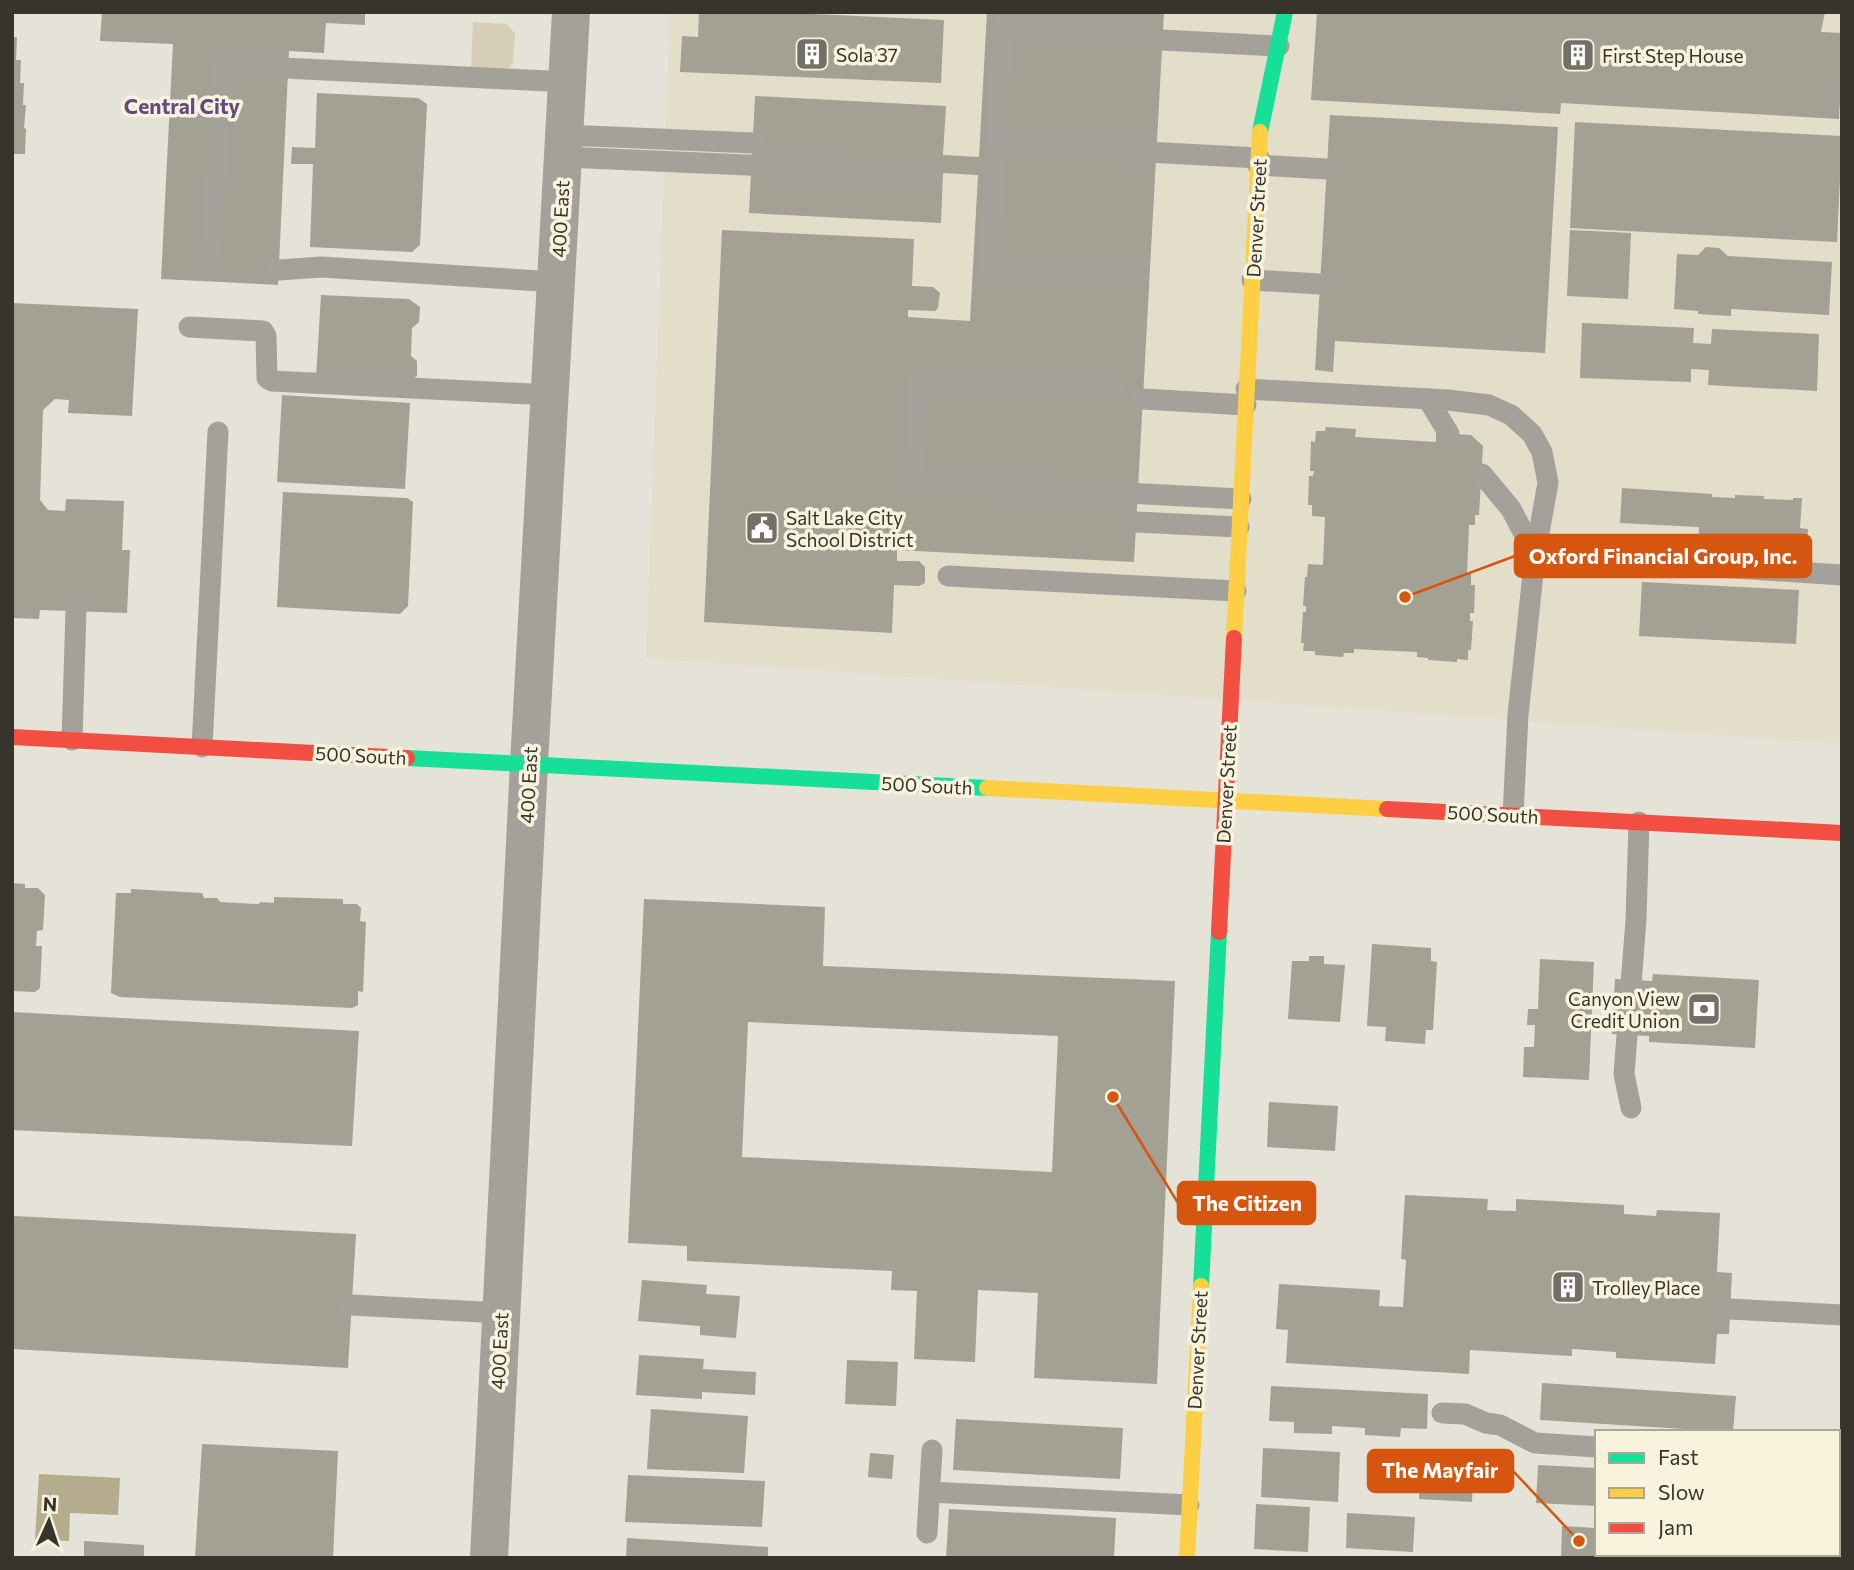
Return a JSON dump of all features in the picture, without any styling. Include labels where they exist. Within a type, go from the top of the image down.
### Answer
[{"type":"main road","name":"Denver Street","points":[[1187,1558],[1258,161],[1260,132],[1286,12]]},
{"type":"main road","name":"500 South","points":[[12,737],[1842,832]]},
{"type":"street","name":"400 East","points":[[489,1558],[529,764],[571,12]]},
{"type":"lane","points":[[1136,277],[989,269],[1002,27],[1279,46]]},
{"type":"lane","points":[[211,254],[223,65],[567,82]]},
{"type":"lane","points":[[564,146],[753,143]]},
{"type":"lane","points":[[996,144],[1258,161],[1327,169]]},
{"type":"lane","points":[[564,146],[930,173]]},
{"type":"lane","points":[[279,270],[333,267],[556,282]]},
{"type":"lane","points":[[1252,280],[1320,285]]},
{"type":"lane","points":[[190,327],[263,331],[266,336],[267,378],[272,381],[550,395]]},
{"type":"lane","points":[[1115,388],[920,378],[914,482],[1241,499]]},
{"type":"lane","points":[[1143,399],[1246,397],[1438,400],[1489,405],[1511,415],[1532,434],[1542,452],[1548,483],[1535,555],[1518,715],[1513,815]]},
{"type":"lane","points":[[1438,400],[1449,434]]},
{"type":"lane","points":[[202,747],[218,432]]},
{"type":"lane","points":[[1482,474],[1511,509],[1535,555]]},
{"type":"lane","points":[[1136,522],[1239,527]]},
{"type":"lane","points":[[1535,555],[1842,575]]},
{"type":"lane","points":[[948,576],[1236,591]]},
{"type":"lane","points":[[72,740],[76,611]]},
{"type":"lane","points":[[1631,1108],[1624,1074],[1636,920],[1639,822]]},
{"type":"lane","points":[[351,1305],[501,1312]]},
{"type":"lane","points":[[1730,1309],[1842,1315]]},
{"type":"lane","points":[[1442,1413],[1465,1415],[1500,1425],[1535,1443],[1595,1447]]},
{"type":"lane","points":[[928,1533],[932,1450]]},
{"type":"lane","points":[[930,1492],[1189,1506]]},
{"type":"shaded area","points":[[670,12],[1842,12],[1842,744],[646,658]]},
{"type":"shaded area","points":[[473,22],[506,24],[515,33],[513,63],[506,71],[471,69]]},
{"type":"shaded area","points":[[39,1474],[120,1478],[118,1515],[70,1513],[69,1541],[35,1539]]},
{"type":"building","points":[[102,12],[365,12],[365,25],[326,23],[324,53],[289,51],[278,285],[161,279],[173,44],[100,41]]},
{"type":"building","name":"Sola 37","points":[[699,12],[770,12],[944,20],[941,83],[680,72],[682,36],[698,37]]},
{"type":"building","points":[[987,12],[1164,12],[1134,562],[897,550],[897,561],[919,561],[925,567],[925,583],[919,586],[894,585],[892,633],[704,622],[722,230],[914,239],[912,286],[933,287],[940,293],[935,311],[908,310],[908,317],[970,321],[978,175],[943,173],[941,223],[749,213],[755,96],[946,106],[943,155],[979,157]]},
{"type":"building","name":"First Step House","points":[[1317,12],[1825,12],[1821,32],[1842,33],[1839,119],[1561,103],[1560,114],[1311,100]]},
{"type":"building","points":[[12,37],[17,37],[16,60],[21,60],[20,83],[24,83],[25,154],[12,154]]},
{"type":"building","points":[[317,93],[418,98],[427,104],[420,245],[412,252],[310,247],[313,164],[291,164],[292,147],[315,148]]},
{"type":"building","points":[[1330,115],[1558,127],[1545,353],[1335,341],[1333,372],[1315,370]]},
{"type":"building","name":"First Step House","points":[[1575,122],[1842,136],[1837,242],[1570,228]]},
{"type":"building","points":[[1570,230],[1631,233],[1628,299],[1567,296]]},
{"type":"building","points":[[1706,247],[1719,248],[1728,256],[1832,262],[1829,315],[1731,309],[1731,316],[1674,309],[1677,254],[1698,255]]},
{"type":"building","points":[[321,295],[409,299],[420,307],[419,322],[412,328],[411,356],[417,361],[417,376],[406,382],[316,378]]},
{"type":"building","points":[[12,303],[138,309],[132,416],[68,413],[69,400],[55,399],[43,410],[40,500],[48,510],[65,511],[66,499],[124,501],[122,550],[130,550],[127,613],[40,610],[39,619],[12,618]]},
{"type":"building","points":[[1582,323],[1694,328],[1693,343],[1711,344],[1712,329],[1819,334],[1817,391],[1708,385],[1709,370],[1691,369],[1691,382],[1580,378]]},
{"type":"building","points":[[282,395],[410,403],[405,489],[277,482]]},
{"type":"building","points":[[1326,427],[1356,429],[1355,437],[1436,442],[1436,433],[1471,435],[1483,446],[1479,515],[1475,515],[1475,525],[1469,525],[1467,574],[1471,574],[1471,585],[1475,585],[1474,613],[1470,613],[1470,621],[1473,621],[1468,660],[1428,660],[1417,657],[1417,652],[1354,649],[1354,653],[1344,653],[1343,657],[1315,655],[1315,651],[1303,651],[1304,643],[1301,643],[1303,612],[1306,612],[1306,606],[1303,606],[1305,577],[1308,564],[1323,565],[1325,517],[1312,516],[1312,505],[1308,505],[1309,476],[1313,476],[1314,471],[1310,471],[1311,441],[1315,442],[1316,431],[1325,431]]},
{"type":"building","points":[[1622,488],[1712,494],[1712,497],[1735,498],[1735,495],[1764,496],[1764,499],[1802,498],[1800,528],[1808,529],[1806,557],[1782,556],[1782,552],[1772,552],[1771,559],[1740,557],[1740,551],[1698,549],[1699,527],[1620,523]]},
{"type":"building","points":[[283,492],[407,498],[413,502],[408,606],[400,614],[277,607]]},
{"type":"building","points":[[1642,582],[1799,590],[1796,644],[1639,636]]},
{"type":"building","points":[[12,883],[25,884],[25,888],[38,888],[45,895],[43,930],[37,931],[36,946],[42,946],[40,988],[35,992],[12,991]]},
{"type":"building","points":[[131,889],[202,893],[204,898],[217,898],[220,902],[274,903],[274,897],[343,899],[343,904],[357,904],[361,908],[360,921],[366,922],[363,992],[358,991],[358,1005],[352,1008],[120,997],[111,993],[116,893],[131,893]]},
{"type":"building","points":[[644,899],[825,907],[823,966],[1175,981],[1157,1384],[1034,1378],[1038,1293],[978,1290],[975,1362],[914,1359],[917,1291],[891,1290],[892,1271],[687,1261],[687,1246],[628,1243]],"holes":[[[748,1022],[1058,1036],[1052,1172],[742,1157]]]},
{"type":"building","points":[[1372,944],[1431,948],[1431,961],[1437,962],[1433,1030],[1426,1030],[1425,1044],[1385,1041],[1386,1027],[1367,1026]]},
{"type":"building","points":[[1309,956],[1324,956],[1324,964],[1345,965],[1340,1022],[1288,1019],[1292,961],[1309,961]]},
{"type":"building","points":[[1540,959],[1594,962],[1589,1080],[1523,1077],[1524,1047],[1534,1047],[1535,1025],[1527,1025],[1528,1009],[1538,1009]]},
{"type":"building","name":"Canyon View Credit Union","points":[[1653,974],[1759,980],[1755,1048],[1649,1042],[1649,1036],[1612,1034],[1615,979],[1652,981]]},
{"type":"building","points":[[12,1012],[359,1031],[352,1146],[12,1130]]},
{"type":"building","points":[[1269,1102],[1338,1106],[1335,1151],[1267,1147]]},
{"type":"building","name":"Trolley Place","points":[[1405,1195],[1488,1199],[1487,1210],[1516,1211],[1516,1199],[1624,1205],[1624,1214],[1656,1216],[1657,1210],[1720,1213],[1717,1272],[1732,1273],[1729,1334],[1717,1334],[1715,1364],[1616,1358],[1616,1352],[1572,1349],[1572,1356],[1470,1350],[1469,1374],[1286,1363],[1288,1330],[1276,1329],[1279,1284],[1380,1290],[1379,1306],[1403,1307],[1406,1260],[1401,1259]]},
{"type":"building","points":[[14,1216],[356,1234],[348,1368],[12,1349]]},
{"type":"building","points":[[642,1280],[707,1285],[706,1294],[740,1296],[736,1338],[700,1335],[700,1326],[638,1321]]},
{"type":"building","points":[[639,1355],[704,1359],[703,1369],[756,1372],[755,1395],[702,1392],[702,1399],[636,1395]]},
{"type":"building","points":[[847,1360],[898,1362],[896,1406],[845,1404]]},
{"type":"building","points":[[1542,1383],[1736,1396],[1733,1430],[1540,1420]]},
{"type":"building","points":[[1271,1386],[1428,1394],[1427,1429],[1401,1428],[1400,1437],[1365,1435],[1365,1428],[1332,1426],[1332,1434],[1294,1433],[1294,1422],[1269,1421]]},
{"type":"building","points":[[651,1409],[748,1416],[744,1473],[647,1469]]},
{"type":"building","points":[[956,1419],[1123,1428],[1120,1479],[953,1470]]},
{"type":"building","points":[[202,1444],[338,1451],[333,1558],[195,1558]]},
{"type":"building","points":[[1263,1448],[1340,1452],[1338,1502],[1261,1497]]},
{"type":"building","points":[[870,1453],[894,1455],[892,1479],[868,1477]]},
{"type":"building","points":[[1421,1454],[1474,1457],[1472,1502],[1419,1499]]},
{"type":"building","points":[[1538,1465],[1595,1468],[1595,1506],[1536,1503]]},
{"type":"building","points":[[628,1475],[765,1481],[762,1527],[625,1522]]},
{"type":"building","points":[[1256,1504],[1310,1507],[1308,1552],[1254,1549]]},
{"type":"building","points":[[949,1509],[1116,1518],[1114,1558],[946,1558]]},
{"type":"building","points":[[1347,1513],[1415,1517],[1413,1552],[1346,1548]]},
{"type":"building","points":[[1562,1526],[1595,1528],[1595,1556],[1730,1556],[1730,1558],[1561,1558]]},
{"type":"building","points":[[627,1538],[768,1547],[768,1558],[626,1558]]},
{"type":"building","points":[[84,1541],[144,1545],[144,1558],[84,1558]]},
{"type":"traffic: fast","points":[[1260,132],[1285,12]]},
{"type":"traffic: fast","points":[[407,758],[987,788]]},
{"type":"traffic: fast","points":[[1201,1286],[1219,932]]},
{"type":"traffic: slow","points":[[1234,638],[1260,132]]},
{"type":"traffic: slow","points":[[987,788],[1387,809]]},
{"type":"traffic: slow","points":[[1187,1558],[1201,1286]]},
{"type":"traffic: jam","points":[[1219,932],[1234,638]]},
{"type":"traffic: jam","points":[[12,737],[407,758]]},
{"type":"traffic: jam","points":[[1387,809],[1842,833]]},
{"type":"place","name":"Sola 37","points":[[812,54]]},
{"type":"place","name":"First Step House","points":[[1578,55]]},
{"type":"place","name":"Salt Lake City School District","points":[[762,528]]},
{"type":"place","name":"Oxford Financial Group, Inc.","points":[[1405,597]]},
{"type":"place","name":"Canyon View Credit Union","points":[[1704,1009]]},
{"type":"place","name":"The Citizen","points":[[1113,1097]]},
{"type":"place","name":"Trolley Place","points":[[1568,1287]]},
{"type":"place","name":"The Mayfair","points":[[1579,1541]]},
{"type":"district","name":"Central City","points":[[182,105]]}]
